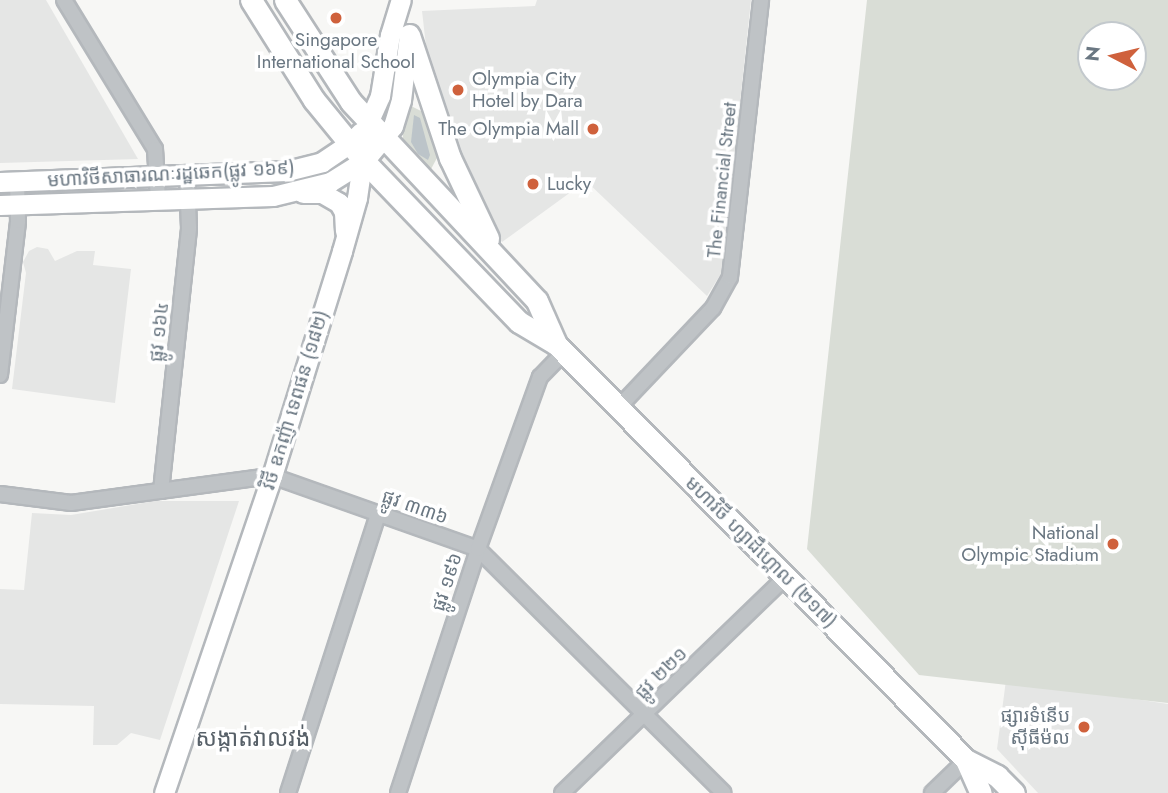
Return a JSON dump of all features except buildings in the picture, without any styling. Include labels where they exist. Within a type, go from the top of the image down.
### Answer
[{"type":"main road","name":"មហាវិថី ហ្សាដឹហ្គោល (២១៧)","points":[[285,0],[335,83],[368,123],[537,301],[560,348]]},
{"type":"main road","name":"មហាវិថី ហ្សាដឹហ្គោល (២១៧)","points":[[261,4],[314,100],[364,161],[519,322],[560,348],[966,760],[997,776],[1013,793]]},
{"type":"main road","points":[[409,35],[450,158],[502,264]]},
{"type":"main road","name":"មហាវិថី ហ្សាដឹហ្គោល (២១៧)","points":[[966,760],[981,793]]},
{"type":"street","points":[[64,0],[155,149],[158,200]]},
{"type":"street","name":"The Financial Street","points":[[619,407],[713,308],[730,277],[761,0]]},
{"type":"street","name":"វិថី ឧកញ៉ា ទេពផន (១៨២)","points":[[164,793],[272,476],[342,251],[364,161],[368,123],[380,96],[390,35],[401,1]]},
{"type":"street","name":"វិថី ឧកញ៉ា ទេពផន (១៨២)","points":[[364,161],[384,139],[401,100],[409,35],[401,1]]},
{"type":"street","name":"មហាវិថីសាធារណៈរដ្ឋឆេក(ផ្លូវ ១៦៩)","points":[[9,182],[287,171],[321,162],[349,144],[368,123]]},
{"type":"street","name":"មហាវិថីសាធារណៈរដ្ឋឆេក(ផ្លូវ ១៦៩)","points":[[9,205],[292,193],[330,182],[364,161]]},
{"type":"street","name":"ផ្លូវ ១៦៤","points":[[161,491],[189,228],[187,176]]},
{"type":"street","points":[[0,366],[9,182]]},
{"type":"street","points":[[292,193],[322,193],[339,203],[345,224],[342,251]]},
{"type":"street","name":"ផ្លូវ ១៩៦","points":[[398,793],[478,549],[540,377],[560,348]]},
{"type":"street","points":[[0,494],[71,503],[272,476]]},
{"type":"street","name":"ផ្លូវ ៣៣៦","points":[[272,476],[478,549],[724,793]]},
{"type":"street","points":[[288,793],[378,514]]},
{"type":"street","name":"ផ្លូវ ២២១","points":[[562,793],[786,577]]},
{"type":"street","points":[[932,793],[966,760]]},
{"type":"shaded area","points":[[0,0],[46,0],[138,159],[0,163]]},
{"type":"shaded area","name":"The Olympia Mall","points":[[537,0],[751,0],[722,272],[707,296],[586,181],[502,242],[470,189],[433,72],[429,72],[422,11],[535,6]]},
{"type":"shaded area","points":[[867,0],[1168,0],[1168,703],[919,675],[807,549]]},
{"type":"shaded area","points":[[409,105],[425,113],[438,156],[430,171],[412,159],[403,144],[403,128]]},
{"type":"shaded area","points":[[414,115],[420,118],[430,155],[428,160],[418,154],[411,142]]},
{"type":"shaded area","points":[[37,247],[48,249],[55,261],[77,251],[95,251],[93,265],[131,269],[115,403],[12,389],[26,273],[23,262],[29,251]]},
{"type":"shaded area","points":[[155,501],[239,501],[160,740],[131,733],[117,745],[93,745],[94,706],[0,704],[0,589],[24,590],[32,513],[71,515]]},
{"type":"shaded area","name":"ផ្សារទំនើប ស៊ីធីម៉ល","points":[[1006,680],[1168,704],[1168,793],[1038,793],[997,749]]},
{"type":"place","name":"Singapore International School","points":[[336,18]]},
{"type":"place","name":"Olympia City Hotel by Dara","points":[[458,90]]},
{"type":"place","name":"The Olympia Mall","points":[[593,129]]},
{"type":"place","name":"Lucky","points":[[533,184]]},
{"type":"place","name":"National Olympic Stadium","points":[[1113,544]]},
{"type":"place","name":"ផ្សារទំនើប ស៊ីធីម៉ល","points":[[1084,727]]},
{"type":"district","name":"សង្កាត់វាលវង់","points":[[253,738]]}]
